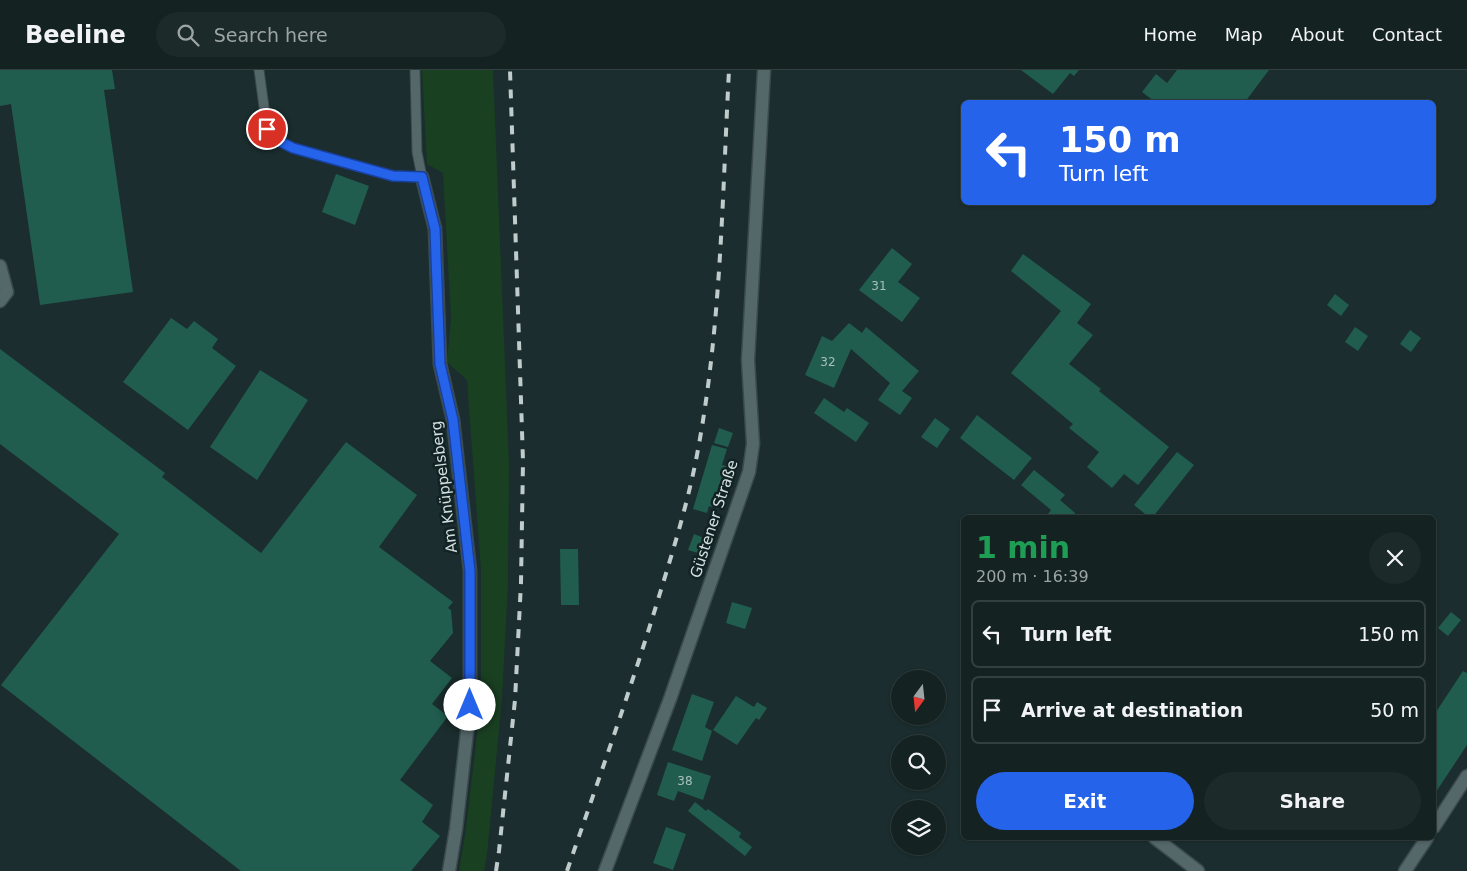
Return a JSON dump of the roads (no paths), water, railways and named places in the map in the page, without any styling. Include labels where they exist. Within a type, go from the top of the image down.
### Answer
[{"type":"street","name":"Güstener Straße","points":[[605,871],[670,699],[749,472],[752,444],[748,360],[764,70]]},
{"type":"street","name":"Am Knüppelsberg","points":[[422,177],[435,229],[440,364],[453,420],[470,571],[470,705],[456,830],[449,871]]},
{"type":"street","points":[[0,266],[8,292],[0,301]]},
{"type":"street","points":[[1436,824],[1467,776]]},
{"type":"street","points":[[1157,840],[1198,871]]},
{"type":"street","points":[[1405,871],[1426,840]]},
{"type":"lane","points":[[259,70],[267,129],[275,139],[293,148],[393,176],[422,177]]},
{"type":"lane","name":"Am Knüppelsberg","points":[[415,70],[418,152],[422,177]]},
{"type":"railway","points":[[496,871],[515,700],[521,583],[523,461],[510,70]]},
{"type":"railway","points":[[567,871],[649,628],[679,529],[695,465],[704,416],[715,318],[729,70]]}]
